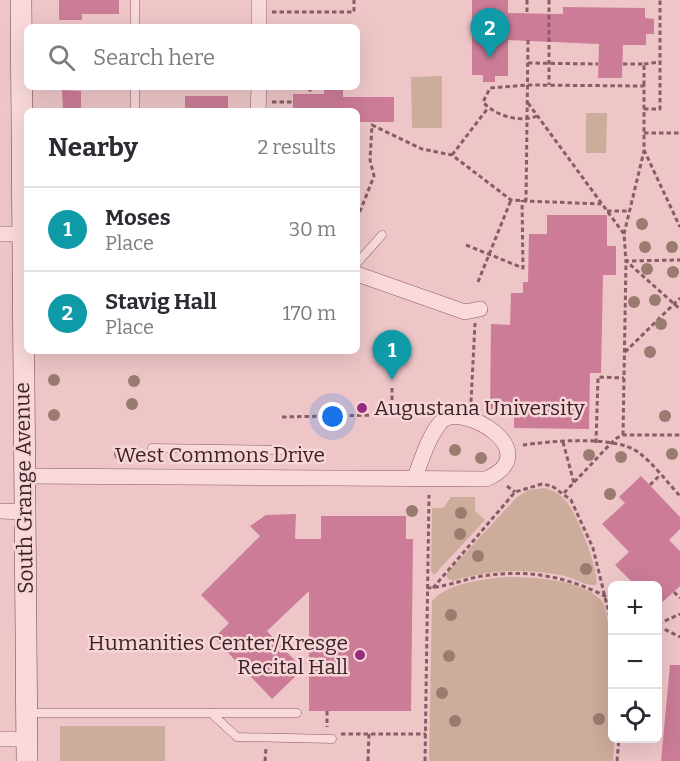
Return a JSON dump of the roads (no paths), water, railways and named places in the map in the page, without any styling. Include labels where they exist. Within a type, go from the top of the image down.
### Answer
[{"type":"street","name":"South Grange Avenue","points":[[21,0],[24,176]]},
{"type":"street","points":[[259,0],[259,24]]},
{"type":"street","points":[[258,108],[259,90]]},
{"type":"street","points":[[0,234],[24,234]]},
{"type":"street","points":[[360,275],[478,316]]},
{"type":"street","name":"South Grange Avenue","points":[[25,354],[27,761]]},
{"type":"street","name":"West Commons Drive","points":[[24,476],[486,479],[499,474],[506,465],[509,453],[504,441],[492,431],[465,416],[451,416],[442,421],[430,441],[415,477]]},
{"type":"street","points":[[0,511],[25,512]]},
{"type":"street","points":[[0,739],[27,739]]},
{"type":"lane","points":[[135,0],[135,24]]},
{"type":"lane","points":[[135,90],[135,108]]},
{"type":"lane","points":[[360,260],[382,235]]},
{"type":"lane","points":[[152,448],[283,450]]},
{"type":"lane","points":[[27,713],[297,713]]},
{"type":"lane","points":[[212,713],[237,737],[330,739]]},
{"type":"place","name":"Stavig Hall","points":[[490,58]]},
{"type":"place","name":"Moses","points":[[392,380]]},
{"type":"place","name":"Augustana University","points":[[362,408]]},
{"type":"place","name":"Humanities Center/Kresge Recital Hall","points":[[360,655]]}]
